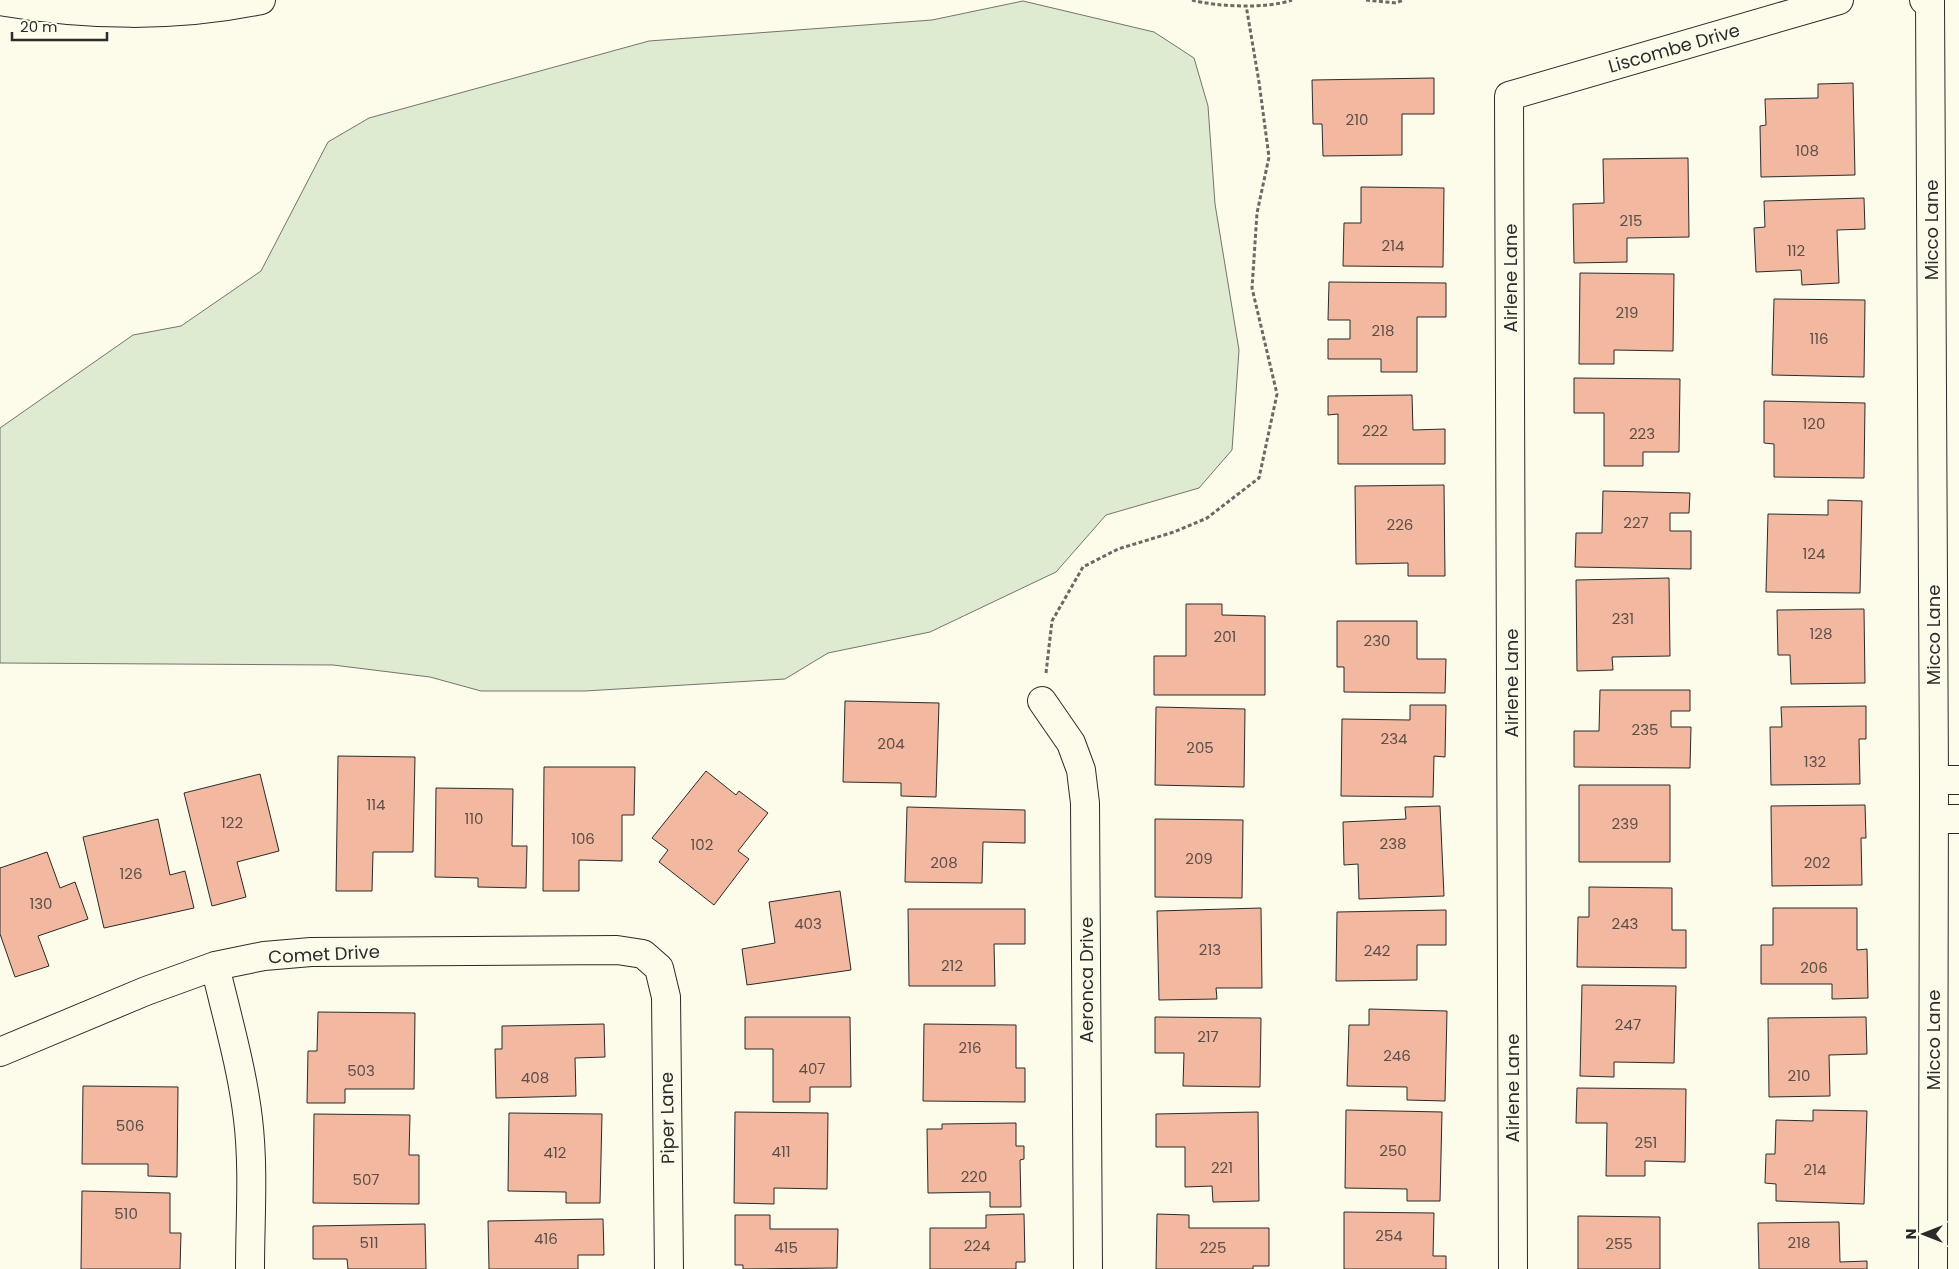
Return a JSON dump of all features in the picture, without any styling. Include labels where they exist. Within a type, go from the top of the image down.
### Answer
[{"type":"street","points":[[0,1],[28,6],[84,11],[146,12],[200,8],[261,0]]},
{"type":"street","name":"Liscombe Drive","points":[[1509,96],[1839,0]]},
{"type":"street","name":"Micco Lane","points":[[1927,0],[1946,780],[1933,1269]]},
{"type":"street","name":"Airlene Lane","points":[[1509,96],[1513,1269]]},
{"type":"street","name":"Aeronca Drive","points":[[1042,701],[1071,743],[1081,770],[1086,803],[1088,1269]]},
{"type":"street","name":"Comet Drive","points":[[0,1052],[146,991],[215,966],[264,956],[311,952],[617,950],[643,954],[659,968]]},
{"type":"street","points":[[215,966],[242,1080],[248,1121],[250,1269]]},
{"type":"street","name":"Piper Lane","points":[[659,968],[666,997],[669,1269]]},
{"type":"path","points":[[1192,0],[1226,6],[1282,4],[1292,0]]},
{"type":"path","points":[[1366,0],[1396,3],[1403,0]]},
{"type":"path","points":[[1042,701],[1052,621],[1083,567],[1118,549],[1174,532],[1207,518],[1259,478],[1277,394],[1252,288],[1257,213],[1269,157],[1246,5]]},
{"type":"green space","points":[[1023,1],[1154,32],[1194,58],[1208,106],[1215,204],[1239,350],[1232,450],[1199,488],[1106,515],[1056,572],[930,632],[828,653],[785,679],[585,691],[481,691],[430,677],[333,665],[0,663],[0,428],[133,335],[181,326],[261,271],[328,142],[369,118],[649,41],[932,20]]},
{"type":"building","points":[[1434,78],[1434,114],[1402,114],[1402,155],[1323,156],[1322,124],[1313,124],[1312,80]]},
{"type":"building","points":[[1853,83],[1855,175],[1761,177],[1760,126],[1766,125],[1765,99],[1818,98],[1818,84]]},
{"type":"building","points":[[1688,158],[1689,237],[1627,238],[1627,262],[1574,263],[1573,204],[1604,203],[1603,159]]},
{"type":"building","points":[[1361,187],[1444,188],[1443,267],[1343,266],[1344,223],[1361,223]]},
{"type":"building","points":[[1864,198],[1865,229],[1837,230],[1839,283],[1802,285],[1801,270],[1756,272],[1754,228],[1765,227],[1764,201]]},
{"type":"building","points":[[1580,273],[1674,274],[1673,351],[1614,350],[1614,364],[1579,364]]},
{"type":"building","points":[[1329,282],[1446,283],[1446,317],[1417,317],[1417,372],[1381,372],[1381,359],[1328,359],[1328,339],[1350,339],[1350,320],[1328,320]]},
{"type":"building","points":[[1774,299],[1865,300],[1864,377],[1772,375]]},
{"type":"building","points":[[1574,378],[1680,379],[1679,452],[1643,452],[1643,466],[1604,466],[1604,413],[1574,413]]},
{"type":"building","points":[[1412,395],[1413,430],[1445,429],[1445,464],[1338,464],[1338,414],[1328,415],[1328,396]]},
{"type":"building","points":[[1764,401],[1865,403],[1864,478],[1774,477],[1774,444],[1764,443]]},
{"type":"building","points":[[1444,485],[1445,576],[1408,576],[1408,563],[1356,564],[1355,486]]},
{"type":"building","points":[[1603,491],[1690,493],[1689,513],[1670,513],[1670,531],[1691,531],[1691,569],[1575,567],[1576,533],[1602,533]]},
{"type":"building","points":[[1828,500],[1862,501],[1860,593],[1766,592],[1768,514],[1828,515]]},
{"type":"building","points":[[1669,578],[1670,656],[1612,657],[1613,670],[1577,671],[1576,580]]},
{"type":"building","points":[[1186,604],[1222,604],[1222,615],[1265,616],[1265,695],[1154,695],[1154,656],[1186,656]]},
{"type":"building","points":[[1864,609],[1865,683],[1791,684],[1790,655],[1778,655],[1777,610]]},
{"type":"building","points":[[1337,621],[1417,621],[1417,659],[1446,659],[1445,693],[1344,692],[1344,667],[1337,667]]},
{"type":"building","points":[[1600,690],[1690,690],[1690,711],[1671,711],[1671,727],[1691,727],[1690,768],[1574,767],[1574,731],[1599,731]]},
{"type":"building","points":[[845,701],[939,703],[936,797],[901,796],[901,783],[843,782]]},
{"type":"building","points":[[1410,705],[1446,705],[1445,757],[1434,756],[1433,797],[1341,796],[1342,719],[1410,720]]},
{"type":"building","points":[[1866,706],[1866,739],[1859,739],[1860,784],[1771,785],[1770,727],[1782,727],[1781,707]]},
{"type":"building","points":[[1156,707],[1245,709],[1244,787],[1155,785]]},
{"type":"building","points":[[338,756],[415,757],[413,852],[373,852],[372,891],[336,891]]},
{"type":"building","points":[[544,767],[635,767],[634,815],[622,815],[622,861],[579,860],[579,891],[543,891]]},
{"type":"building","points":[[706,771],[736,795],[739,791],[768,813],[738,851],[749,859],[714,905],[659,862],[668,850],[652,838]]},
{"type":"building","points":[[260,774],[279,851],[237,862],[246,897],[212,906],[184,793]]},
{"type":"building","points":[[1579,785],[1670,785],[1670,862],[1579,862]]},
{"type":"building","points":[[436,788],[513,789],[512,846],[527,846],[526,888],[478,887],[478,878],[435,877]]},
{"type":"building","points":[[1865,805],[1866,838],[1861,838],[1862,885],[1772,886],[1771,806]]},
{"type":"building","points":[[1440,806],[1444,896],[1359,899],[1358,864],[1344,865],[1343,822],[1406,819],[1405,807]]},
{"type":"building","points":[[907,807],[1025,810],[1025,843],[983,842],[982,883],[905,882]]},
{"type":"building","points":[[158,819],[170,875],[185,871],[194,908],[104,928],[83,837]]},
{"type":"building","points":[[1155,819],[1243,820],[1242,898],[1155,897]]},
{"type":"building","points":[[47,852],[60,888],[75,882],[88,919],[38,936],[49,966],[15,977],[0,934],[0,868]]},
{"type":"building","points":[[1589,887],[1672,888],[1672,930],[1686,930],[1686,968],[1577,967],[1578,917],[1589,917]]},
{"type":"building","points":[[840,891],[851,970],[747,985],[742,949],[775,943],[769,902]]},
{"type":"building","points":[[1261,908],[1262,988],[1216,988],[1217,999],[1159,1000],[1157,911]]},
{"type":"building","points":[[1773,908],[1857,908],[1857,950],[1867,949],[1868,998],[1832,999],[1832,984],[1761,984],[1761,945],[1773,945]]},
{"type":"building","points":[[908,909],[1025,909],[1025,944],[994,944],[995,986],[909,986]]},
{"type":"building","points":[[1446,910],[1446,945],[1417,945],[1417,980],[1336,981],[1337,912]]},
{"type":"building","points":[[1582,985],[1676,986],[1674,1063],[1614,1062],[1614,1077],[1580,1076]]},
{"type":"building","points":[[1369,1009],[1447,1011],[1445,1101],[1407,1100],[1407,1087],[1347,1086],[1349,1025],[1369,1025]]},
{"type":"building","points":[[318,1012],[415,1013],[414,1089],[345,1089],[345,1103],[307,1103],[308,1051],[317,1051]]},
{"type":"building","points":[[745,1017],[850,1017],[851,1087],[810,1087],[810,1102],[773,1102],[773,1049],[745,1049]]},
{"type":"building","points":[[1155,1017],[1261,1018],[1260,1087],[1183,1086],[1184,1053],[1155,1053]]},
{"type":"building","points":[[1866,1017],[1867,1054],[1829,1055],[1830,1096],[1769,1097],[1768,1018]]},
{"type":"building","points":[[604,1024],[605,1057],[575,1058],[576,1096],[496,1098],[495,1049],[502,1049],[502,1026]]},
{"type":"building","points":[[924,1024],[1016,1025],[1016,1068],[1025,1068],[1025,1102],[923,1101]]},
{"type":"building","points":[[83,1086],[178,1087],[177,1177],[148,1176],[148,1164],[82,1164]]},
{"type":"building","points":[[1577,1088],[1686,1089],[1685,1162],[1645,1161],[1645,1176],[1606,1176],[1607,1123],[1576,1123]]},
{"type":"building","points":[[1346,1110],[1442,1112],[1440,1201],[1407,1201],[1407,1189],[1345,1188]]},
{"type":"building","points":[[1813,1110],[1867,1111],[1864,1204],[1776,1201],[1776,1184],[1765,1183],[1766,1154],[1775,1154],[1776,1120],[1813,1121]]},
{"type":"building","points":[[735,1112],[828,1113],[827,1189],[774,1188],[774,1204],[734,1203]]},
{"type":"building","points":[[1258,1112],[1259,1201],[1213,1202],[1212,1186],[1185,1187],[1185,1147],[1156,1147],[1156,1114]]},
{"type":"building","points":[[509,1113],[602,1114],[600,1203],[566,1203],[566,1192],[508,1191]]},
{"type":"building","points":[[314,1114],[410,1115],[409,1155],[419,1155],[419,1204],[313,1203]]},
{"type":"building","points":[[1016,1123],[1016,1146],[1024,1146],[1024,1159],[1020,1160],[1021,1207],[990,1207],[990,1192],[928,1193],[927,1129],[942,1129],[942,1124]]},
{"type":"building","points":[[82,1191],[170,1193],[170,1233],[181,1233],[180,1269],[81,1269]]},
{"type":"building","points":[[1344,1212],[1434,1213],[1433,1256],[1446,1256],[1446,1269],[1344,1269]]},
{"type":"building","points":[[1024,1214],[1025,1262],[1016,1262],[1016,1269],[930,1269],[930,1228],[986,1228],[986,1215]]},
{"type":"building","points":[[1157,1214],[1189,1215],[1189,1228],[1269,1228],[1269,1266],[1253,1266],[1253,1269],[1156,1269]]},
{"type":"building","points":[[735,1215],[770,1215],[770,1229],[838,1229],[837,1268],[743,1269],[743,1265],[735,1265]]},
{"type":"building","points":[[1578,1216],[1660,1217],[1660,1269],[1578,1269]]},
{"type":"building","points":[[603,1219],[604,1255],[578,1255],[578,1269],[489,1269],[488,1221]]},
{"type":"building","points":[[1839,1222],[1840,1262],[1867,1261],[1867,1269],[1759,1269],[1758,1223]]},
{"type":"building","points":[[425,1224],[426,1269],[348,1269],[347,1259],[313,1259],[313,1226]]}]
